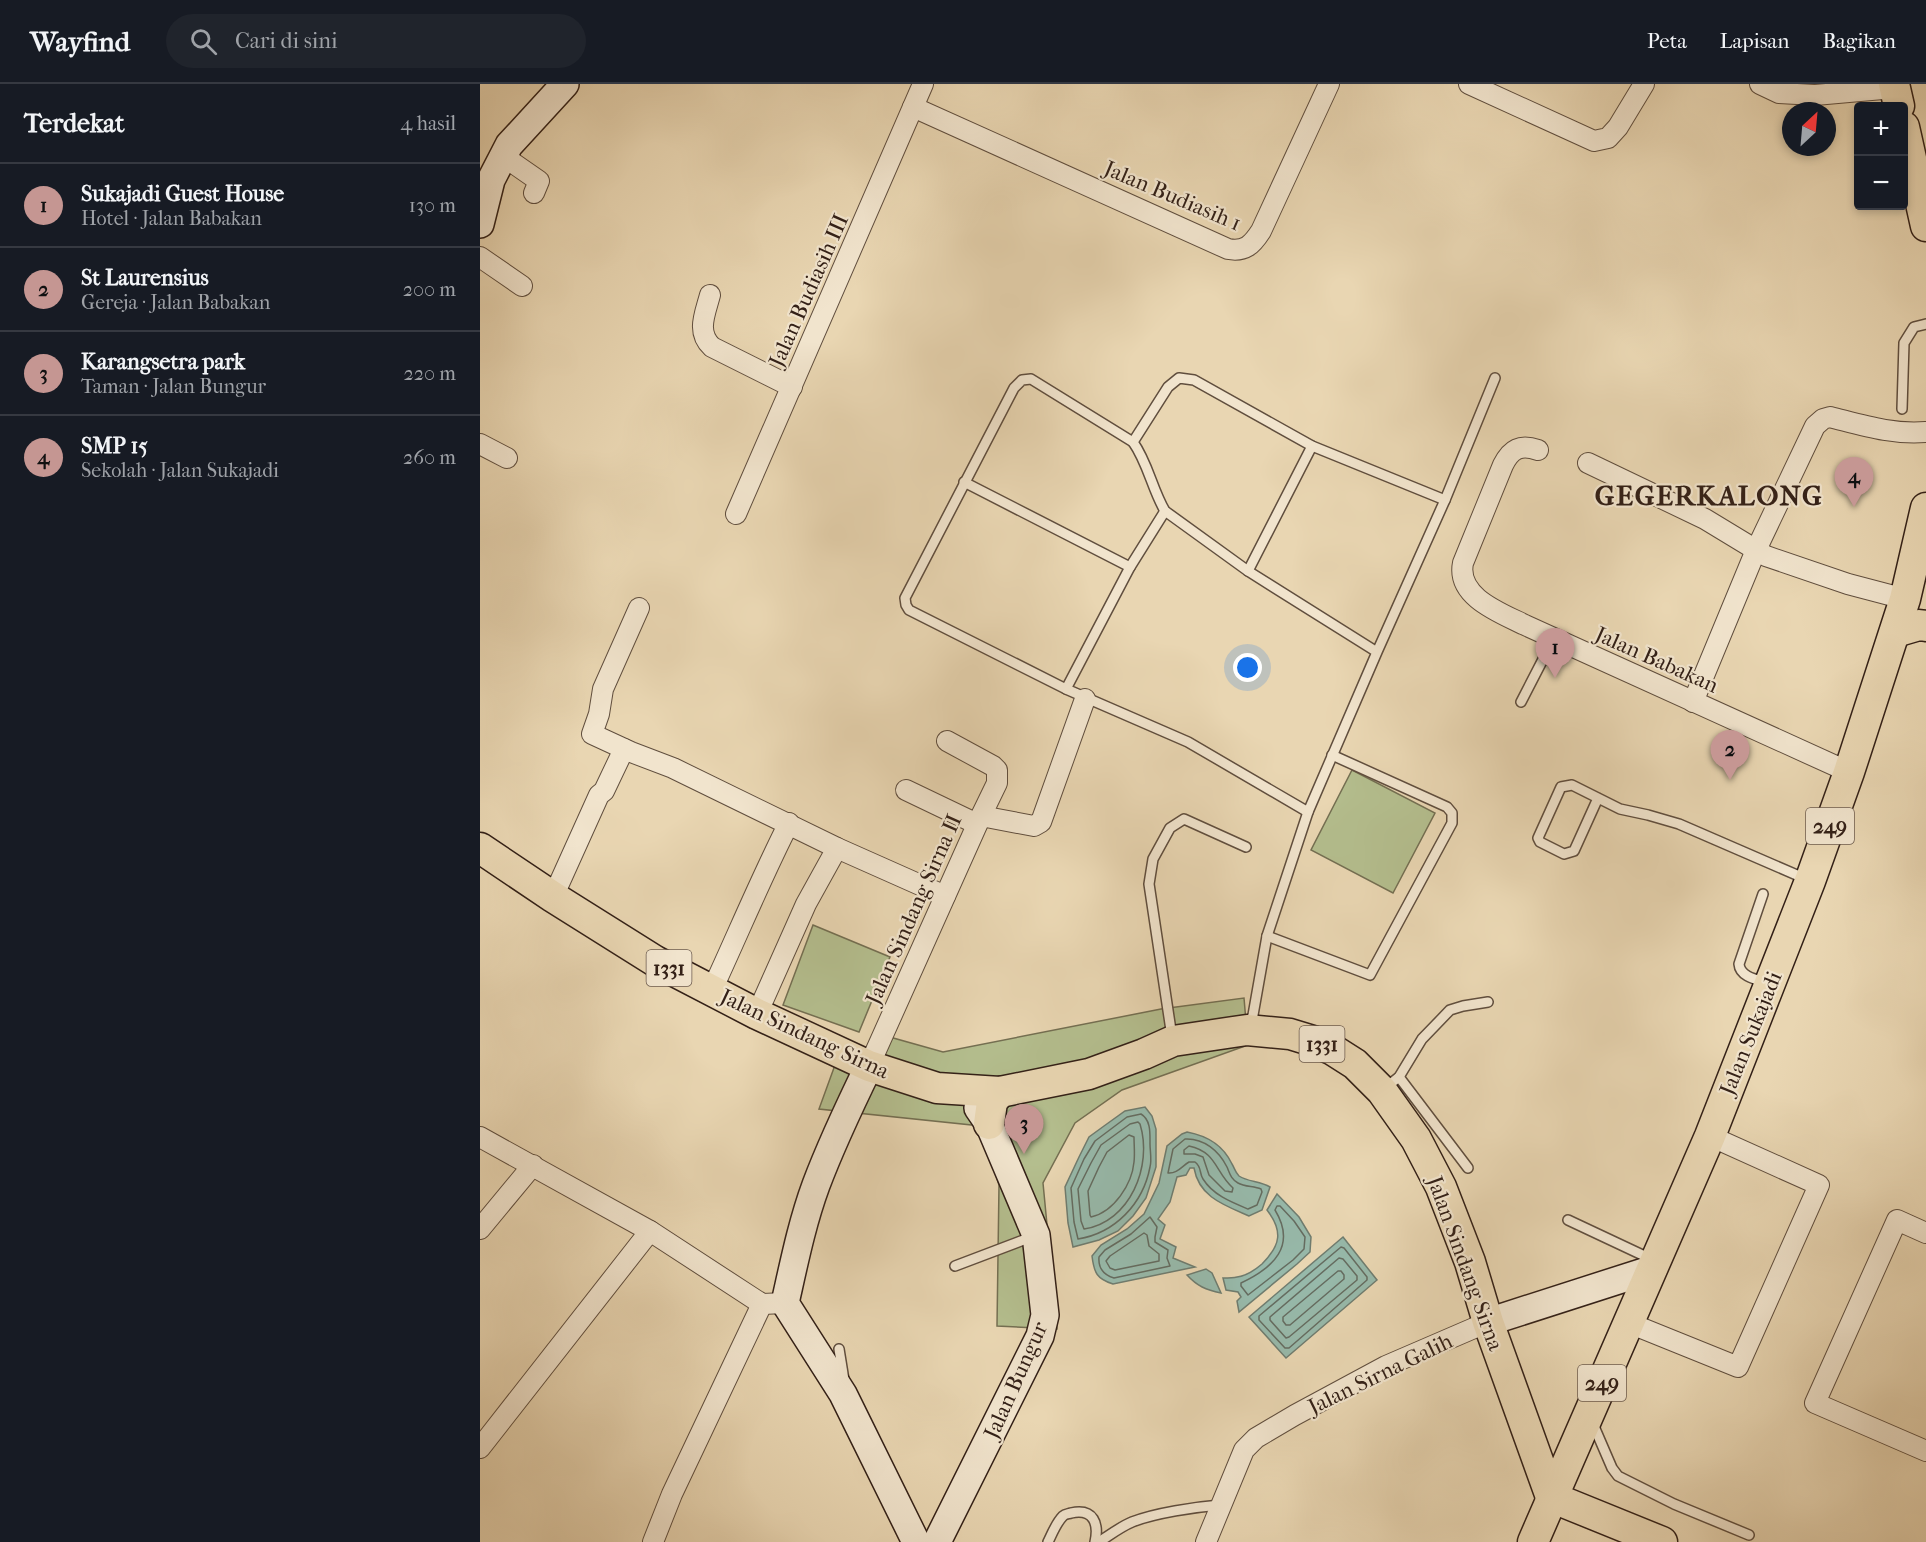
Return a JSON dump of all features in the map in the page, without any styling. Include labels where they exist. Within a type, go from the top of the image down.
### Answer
[{"type":"main road","points":[[1908,145],[1926,226]]},
{"type":"main road","name":"Jalan Sukajadi","points":[[1533,1542],[1710,1136],[1810,881],[1895,632],[1926,508]]},
{"type":"main road","points":[[1895,632],[1919,625],[1926,626]]},
{"type":"main road","name":"Jalan Sindang Sirna","points":[[481,848],[553,897],[655,961],[757,1014],[869,1066],[937,1089],[1000,1092],[1089,1074],[1173,1041],[1247,1030],[1290,1034],[1323,1045],[1391,1084],[1441,1187],[1470,1262],[1488,1322],[1551,1497]]},
{"type":"main road","points":[[989,1124],[992,1102],[1000,1092]]},
{"type":"main road","points":[[1551,1497],[1662,1542]]},
{"type":"street","points":[[480,224],[491,180],[509,145],[565,84]]},
{"type":"street","name":"Jalan Budiasih III","points":[[736,514],[923,84]]},
{"type":"street","name":"Jalan Budiasih 1","points":[[913,107],[1228,249],[1239,250],[1251,244],[1261,231],[1329,84]]},
{"type":"street","points":[[1469,84],[1594,141],[1608,138],[1618,127],[1644,84]]},
{"type":"street","points":[[1760,84],[1779,93],[1815,95],[1896,93]]},
{"type":"street","points":[[503,156],[539,181],[534,193]]},
{"type":"street","points":[[480,257],[522,286]]},
{"type":"street","points":[[710,295],[702,326],[708,343],[792,387]]},
{"type":"street","points":[[1693,702],[1756,550],[1815,426],[1823,419],[1830,417],[1883,430],[1926,432]]},
{"type":"street","points":[[480,444],[507,458]]},
{"type":"street","name":"Jalan Babakan","points":[[1538,450],[1522,447],[1515,448],[1509,454],[1462,563],[1461,572],[1471,592],[1491,608],[1849,772]]},
{"type":"street","points":[[1588,463],[1705,519],[1756,550],[1809,572],[1905,598]]},
{"type":"street","points":[[639,608],[603,689],[599,714],[592,733],[624,749],[674,768],[837,848],[945,896]]},
{"type":"street","name":"Jalan Sindang Sirna II","points":[[869,1066],[979,820],[1034,825],[1041,822],[1085,699]]},
{"type":"street","points":[[906,790],[979,820],[997,783],[997,770],[947,741]]},
{"type":"street","points":[[553,897],[624,749]]},
{"type":"street","points":[[712,990],[746,918],[762,876],[789,823]]},
{"type":"street","points":[[757,1014],[806,904],[837,848]]},
{"type":"street","points":[[660,1540],[672,1494],[773,1303],[798,1246],[815,1186],[869,1066]]},
{"type":"street","name":"Jalan Bungur","points":[[937,1542],[1040,1336],[1045,1315],[1036,1235],[989,1124],[979,1108],[952,1090]]},
{"type":"street","points":[[1629,1323],[1738,1367],[1819,1185],[1710,1136]]},
{"type":"street","points":[[480,1137],[650,1231],[773,1303],[843,1394],[916,1542]]},
{"type":"street","points":[[480,1229],[533,1165]]},
{"type":"street","points":[[1926,1233],[1897,1220],[1815,1403],[1926,1451]]},
{"type":"street","points":[[480,1448],[650,1231]]},
{"type":"street","name":"Jalan Sirna Galih","points":[[1206,1542],[1244,1450],[1256,1438],[1386,1366],[1488,1322],[1654,1265]]},
{"type":"lane","points":[[1902,409],[1904,343],[1914,327],[1926,324]]},
{"type":"lane","points":[[1133,442],[1168,387],[1179,378],[1194,380],[1312,446],[1445,500]]},
{"type":"lane","points":[[1247,1030],[1253,1015],[1267,936],[1308,812],[1496,378]]},
{"type":"lane","points":[[1308,812],[1188,742],[1085,699],[909,610],[905,598],[1014,388],[1022,380],[1031,379],[1133,442],[1140,451],[1165,511],[1248,571],[1377,652]]},
{"type":"lane","points":[[1248,571],[1312,446]]},
{"type":"lane","points":[[964,482],[1130,567]]},
{"type":"lane","points":[[1066,689],[1130,567],[1165,511]]},
{"type":"lane","points":[[1521,702],[1554,638]]},
{"type":"lane","points":[[1267,936],[1370,975],[1452,823],[1452,813],[1447,807],[1332,755]]},
{"type":"lane","points":[[1598,798],[1574,850],[1564,854],[1540,842],[1538,838],[1561,787],[1572,785],[1598,798],[1620,809],[1680,824],[1810,881]]},
{"type":"lane","points":[[1173,1041],[1149,884],[1153,859],[1170,828],[1184,819],[1246,847]]},
{"type":"lane","points":[[1763,894],[1738,964],[1744,974],[1770,984]]},
{"type":"lane","points":[[1468,1168],[1391,1084],[1422,1039],[1450,1010],[1488,1002]]},
{"type":"lane","points":[[1568,1220],[1654,1265]]},
{"type":"lane","points":[[955,1266],[1036,1235]]},
{"type":"lane","points":[[839,1349],[845,1382],[843,1394]]},
{"type":"lane","points":[[1589,1413],[1612,1468],[1618,1476],[1674,1504],[1749,1535]]},
{"type":"lane","points":[[1097,1542],[1132,1522],[1220,1505]]},
{"type":"lane","points":[[1048,1542],[1064,1515],[1076,1512],[1087,1513],[1095,1521],[1097,1542]]},
{"type":"green space","points":[[1352,770],[1435,813],[1393,893],[1311,850]]},
{"type":"green space","points":[[813,925],[890,957],[859,1032],[783,1005]]},
{"type":"green space","points":[[1244,998],[1248,1045],[1122,1090],[1075,1123],[1043,1183],[1057,1329],[997,1326],[999,1185],[981,1126],[819,1109],[839,1054],[872,1068],[886,1036],[943,1052],[1161,1009]]},
{"type":"water","points":[[1145,1107],[1152,1116],[1156,1129],[1156,1167],[1146,1198],[1118,1231],[1099,1240],[1073,1247],[1065,1187],[1089,1137],[1125,1111]]},
{"type":"water","points":[[1187,1132],[1202,1136],[1219,1147],[1239,1176],[1270,1187],[1262,1210],[1249,1216],[1222,1204],[1207,1193],[1201,1186],[1194,1168],[1190,1168],[1186,1175],[1177,1177],[1170,1202],[1158,1219],[1165,1225],[1160,1239],[1176,1247],[1173,1258],[1195,1267],[1113,1284],[1103,1280],[1095,1271],[1092,1256],[1101,1245],[1127,1229],[1144,1214],[1159,1183],[1167,1146]]},
{"type":"water","points":[[1277,1194],[1299,1217],[1311,1237],[1310,1252],[1239,1312],[1237,1301],[1241,1297],[1238,1292],[1226,1290],[1223,1278],[1232,1278],[1251,1272],[1262,1264],[1273,1250],[1278,1238],[1277,1231],[1267,1210]]},
{"type":"water","points":[[1343,1237],[1377,1280],[1286,1358],[1249,1317]]},
{"type":"water","points":[[1206,1269],[1212,1273],[1221,1293],[1202,1287],[1187,1275]]},
{"type":"place","name":"SMP 15","points":[[1854,507]]},
{"type":"place","name":"Sukajadi Guest House","points":[[1555,678]]},
{"type":"place","name":"St Laurensius","points":[[1730,780]]},
{"type":"place","name":"Karangsetra park","points":[[1024,1154]]},
{"type":"district","name":"GEGERKALONG","points":[[1709,495]]}]
